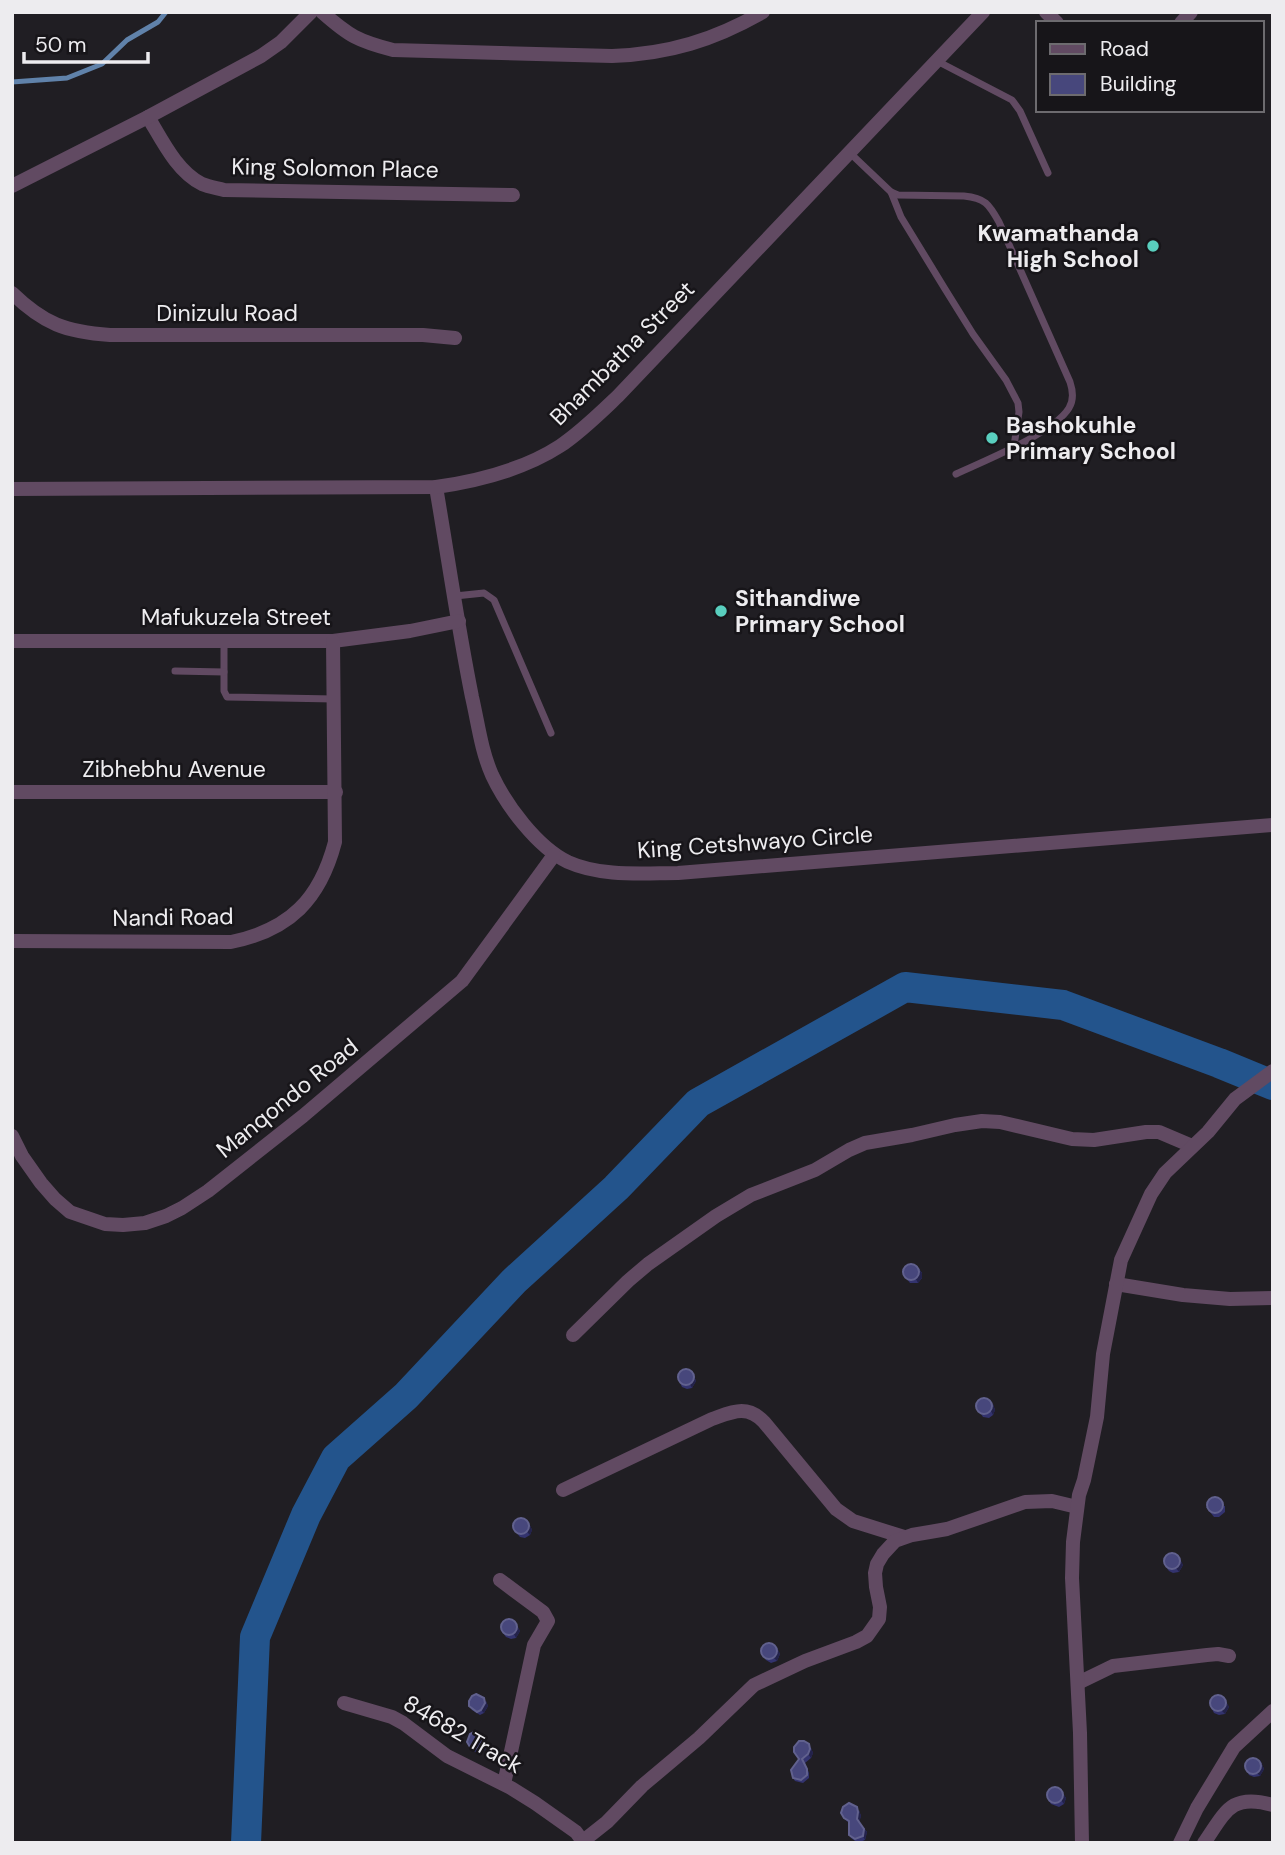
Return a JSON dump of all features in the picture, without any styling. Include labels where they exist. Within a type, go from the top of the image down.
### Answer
[{"type":"street","points":[[12,186],[261,56],[281,42],[311,12]]},
{"type":"street","points":[[322,12],[350,36],[393,50],[612,56],[639,55],[694,43],[724,33],[763,12]]},
{"type":"street","name":"Bhambatha Street","points":[[12,489],[436,487],[478,480],[538,458],[560,446],[589,424],[627,387],[984,12]]},
{"type":"street","name":"King Solomon Place","points":[[148,117],[189,175],[200,183],[224,190],[513,195]]},
{"type":"street","name":"Dinizulu Road","points":[[12,293],[29,310],[55,324],[90,334],[423,335],[454,338]]},
{"type":"street","name":"King Cetshwayo Circle","points":[[436,487],[467,674],[484,752],[492,774],[517,815],[554,855],[570,863],[588,869],[625,873],[678,873],[1273,825]]},
{"type":"street","name":"Mafukuzela Street","points":[[12,641],[333,641],[410,631],[459,621]]},
{"type":"street","name":"Nandi Road","points":[[12,941],[231,942],[276,927],[294,915],[319,885],[329,866],[335,842],[333,641]]},
{"type":"street","name":"Zibhebhu Avenue","points":[[12,792],[336,792]]},
{"type":"street","name":"Manqondo Road","points":[[12,1136],[41,1183],[70,1212],[105,1224],[123,1225],[145,1223],[182,1208],[208,1191],[303,1116],[463,981],[554,855]]},
{"type":"street","points":[[1082,1843],[1073,1542],[1077,1507],[1097,1417],[1103,1354],[1121,1259],[1151,1194],[1166,1173],[1208,1132],[1235,1100],[1273,1071]]},
{"type":"street","points":[[573,1335],[648,1264],[716,1216],[751,1195],[815,1170],[865,1143],[982,1121],[1000,1122],[1072,1139],[1094,1140],[1159,1132],[1187,1151]]},
{"type":"street","points":[[1116,1284],[1183,1295],[1230,1299],[1273,1298]]},
{"type":"street","points":[[563,1490],[712,1419],[729,1413],[750,1412],[764,1422],[844,1517],[904,1537]]},
{"type":"street","points":[[583,1842],[754,1685],[867,1636],[879,1619],[877,1564],[890,1545],[904,1537],[947,1529],[1025,1502],[1052,1501],[1077,1507]]},
{"type":"street","points":[[499,1580],[543,1612],[548,1621],[534,1645],[504,1784]]},
{"type":"street","points":[[1078,1683],[1113,1667],[1207,1655],[1229,1656]]},
{"type":"street","name":"84682 Track","points":[[344,1703],[392,1717],[447,1756],[504,1784],[535,1803],[569,1826],[583,1842]]},
{"type":"street","points":[[1180,1843],[1197,1808],[1234,1747],[1273,1711]]},
{"type":"street","points":[[1204,1843],[1236,1803],[1251,1800],[1273,1805]]},
{"type":"lane","points":[[937,61],[1012,100],[1020,111],[1048,173]]},
{"type":"lane","points":[[850,153],[891,192],[898,195],[975,197],[992,209],[1073,391],[1069,408],[1041,432],[956,474]]},
{"type":"lane","points":[[891,192],[901,217],[1018,403],[1014,446]]},
{"type":"lane","points":[[455,596],[484,593],[494,600],[551,733]]},
{"type":"lane","points":[[224,641],[224,691],[230,698],[334,699]]},
{"type":"lane","points":[[175,671],[224,672]]},
{"type":"building","points":[[911,1264],[917,1266],[917,1278],[911,1280],[905,1278],[903,1272],[905,1266]]},
{"type":"building","points":[[686,1369],[692,1371],[692,1383],[686,1385],[680,1383],[678,1377],[680,1371]]},
{"type":"building","points":[[984,1398],[990,1400],[990,1412],[984,1414],[978,1412],[976,1406],[978,1400]]},
{"type":"building","points":[[1215,1497],[1221,1499],[1221,1511],[1215,1513],[1209,1511],[1207,1505],[1209,1499]]},
{"type":"building","points":[[521,1518],[527,1520],[527,1532],[521,1534],[515,1532],[513,1526],[515,1520]]},
{"type":"building","points":[[1172,1553],[1178,1555],[1178,1567],[1172,1569],[1166,1567],[1164,1561],[1166,1555]]},
{"type":"building","points":[[509,1619],[515,1621],[515,1633],[509,1635],[503,1633],[501,1627],[503,1621]]},
{"type":"building","points":[[769,1643],[775,1645],[775,1657],[769,1659],[763,1657],[761,1651],[763,1645]]},
{"type":"building","points":[[476,1694],[484,1698],[485,1703],[477,1712],[469,1706],[469,1701]]},
{"type":"building","points":[[1218,1695],[1224,1697],[1224,1709],[1218,1711],[1212,1709],[1210,1703],[1212,1697]]},
{"type":"building","points":[[476,1731],[483,1736],[484,1741],[482,1746],[475,1749],[467,1742],[470,1734]]},
{"type":"building","points":[[799,1741],[809,1744],[810,1749],[802,1759],[807,1775],[801,1780],[793,1778],[791,1770],[799,1759],[794,1747]]},
{"type":"building","points":[[1253,1758],[1259,1760],[1259,1772],[1253,1774],[1247,1772],[1245,1766],[1247,1760]]},
{"type":"building","points":[[1055,1787],[1061,1789],[1061,1801],[1055,1803],[1049,1801],[1047,1795],[1049,1789]]},
{"type":"building","points":[[849,1803],[857,1807],[857,1819],[864,1829],[863,1836],[855,1839],[849,1835],[849,1821],[841,1813],[843,1807]]},
{"type":"waterway","points":[[12,82],[67,78],[102,64],[127,40],[158,22],[166,12]]},
{"type":"waterway","points":[[246,1843],[255,1637],[306,1515],[336,1458],[406,1396],[514,1281],[616,1188],[698,1103],[905,987],[1063,1005],[1273,1085]]},
{"type":"place","name":"Kwamathanda High School","points":[[1153,246]]},
{"type":"place","name":"Bashokuhle Primary School","points":[[992,438]]},
{"type":"place","name":"Sithandiwe Primary School","points":[[721,611]]}]
